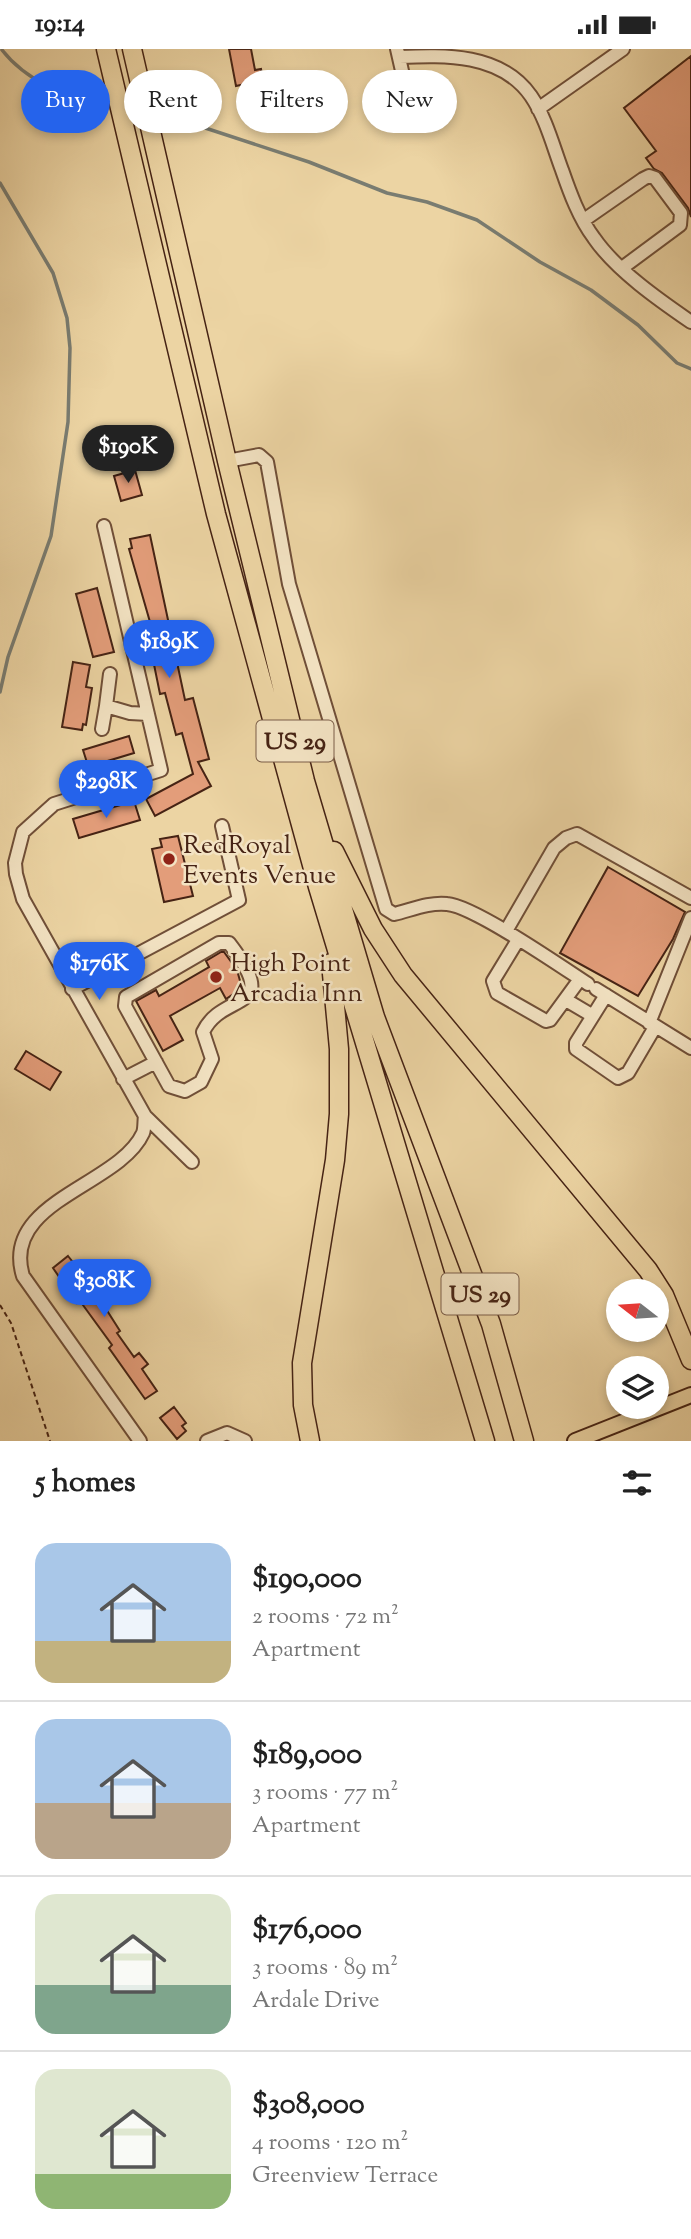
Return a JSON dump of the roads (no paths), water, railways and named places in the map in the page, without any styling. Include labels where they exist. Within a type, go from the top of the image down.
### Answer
[{"type":"highway","name":"US 29","points":[[106,49],[212,501],[318,887],[410,1201],[484,1437]]},
{"type":"highway","name":"US 29","points":[[132,49],[227,461],[302,769],[318,818],[336,890],[375,1017],[491,1324],[524,1441]]},
{"type":"highway","points":[[318,818],[373,929],[403,975],[457,1044],[648,1270],[664,1295],[691,1360]]},
{"type":"highway","points":[[310,1441],[303,1405],[302,1363],[335,1160],[339,1114],[339,1049],[335,993],[331,959],[320,921],[318,887]]},
{"type":"main road","points":[[575,1441],[691,1395]]},
{"type":"street","points":[[538,109],[623,49]]},
{"type":"street","points":[[398,53],[449,55],[475,60],[499,68],[521,85],[538,109],[572,198],[593,237],[622,268],[691,321]]},
{"type":"street","points":[[584,220],[643,179],[655,177],[681,213],[680,225],[622,268]]},
{"type":"street","points":[[227,461],[258,455],[267,462],[289,585],[386,909],[394,914],[438,904],[455,905],[506,931],[691,1048]]},
{"type":"street","points":[[104,526],[161,770],[54,804],[23,832],[15,863],[19,890],[145,1117],[192,1162]]},
{"type":"street","points":[[102,729],[110,674]]},
{"type":"street","points":[[106,706],[130,713],[148,714]]},
{"type":"street","points":[[72,989],[239,900],[222,826]]},
{"type":"street","points":[[506,931],[554,848],[566,838],[577,834],[691,898]]},
{"type":"street","points":[[593,987],[593,1016],[576,1043],[576,1049],[618,1078],[628,1073],[652,1025],[691,918]]},
{"type":"street","points":[[518,940],[493,981],[495,990],[546,1021],[554,1018],[566,1000],[593,987]]},
{"type":"street","points":[[219,943],[229,943],[253,982],[251,992],[243,1002],[209,1020],[203,1032],[212,1059],[201,1082],[185,1091],[169,1086],[156,1062],[125,1006],[126,997],[219,943]]},
{"type":"street","points":[[566,1000],[593,1016]]},
{"type":"street","points":[[124,1079],[156,1062]]},
{"type":"street","points":[[140,1441],[23,1276],[17,1252],[19,1240],[31,1219],[124,1154],[143,1132],[145,1117]]},
{"type":"street","points":[[207,1441],[227,1433],[244,1441]]},
{"type":"waterway","points":[[2,50],[22,70]]},
{"type":"waterway","points":[[221,133],[309,162],[387,193],[427,202],[477,220],[540,262],[591,290],[638,325],[677,363],[691,369]]},
{"type":"waterway","points":[[0,183],[53,273],[67,318],[70,348],[68,422],[51,536],[8,657],[0,692]]},
{"type":"place","name":"RedRoyal Events Venue","points":[[169,859]]},
{"type":"place","name":"High Point Arcadia Inn","points":[[216,977]]}]
